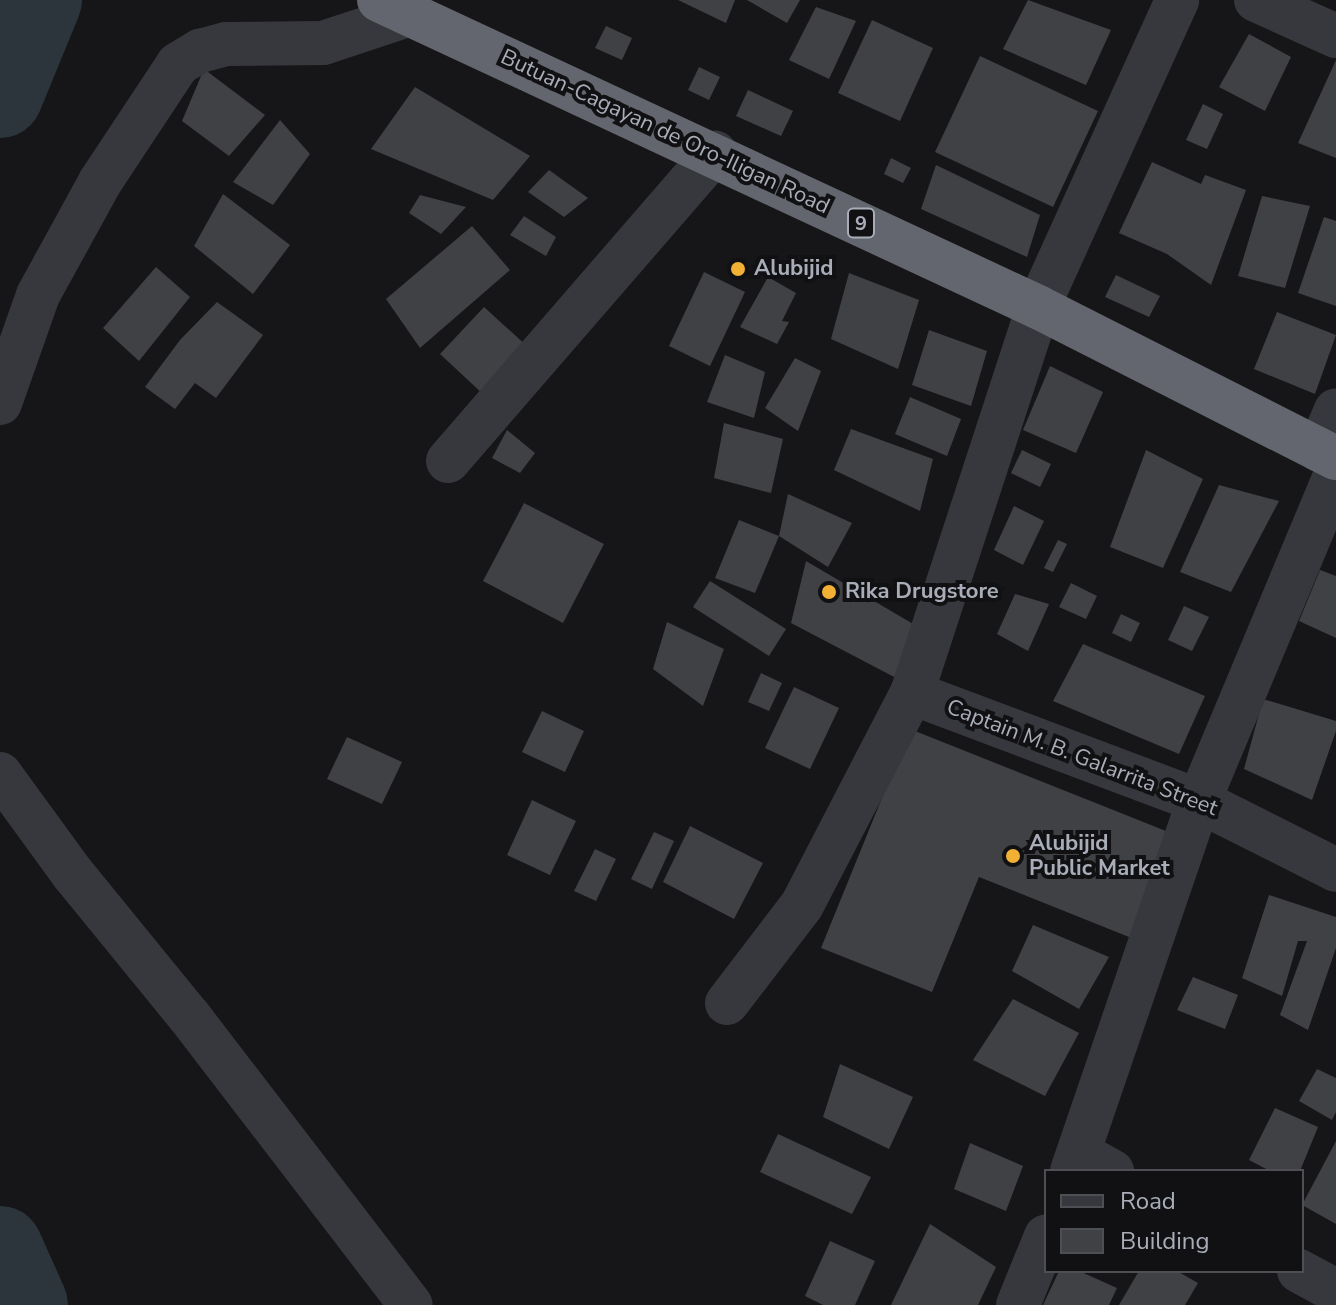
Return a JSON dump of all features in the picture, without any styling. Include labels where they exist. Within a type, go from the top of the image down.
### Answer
[{"type":"highway","name":"Butuan-Cagayan de Oro-Iligan Road","points":[[395,7],[715,153],[1038,307],[1330,460]]},
{"type":"street","points":[[727,1003],[802,905],[912,693],[1038,307],[1177,0]]},
{"type":"street","points":[[1256,0],[1336,36]]},
{"type":"street","points":[[0,403],[38,295],[100,182],[178,64],[200,51],[226,44],[323,43],[395,7]]},
{"type":"street","points":[[448,461],[715,153]]},
{"type":"street","points":[[1088,1165],[1199,801],[1330,460],[1336,410]]},
{"type":"street","name":"Captain M. B. Galarrita Street","points":[[912,693],[1199,801],[1336,870]]},
{"type":"street","points":[[0,774],[73,874],[189,1016],[411,1305]]},
{"type":"street","points":[[1018,1305],[1044,1241]]},
{"type":"street","points":[[1303,1273],[1336,1291]]},
{"type":"building","points":[[678,0],[735,0],[726,23]]},
{"type":"building","points":[[747,0],[800,0],[787,23]]},
{"type":"building","points":[[1028,0],[1111,30],[1086,85],[1003,49]]},
{"type":"building","points":[[816,7],[856,21],[829,79],[789,60]]},
{"type":"building","points":[[872,20],[933,48],[900,121],[838,93]]},
{"type":"building","points":[[606,26],[632,38],[622,60],[595,48]]},
{"type":"building","points":[[1249,34],[1291,57],[1265,111],[1219,87]]},
{"type":"building","points":[[980,56],[1098,111],[1053,207],[935,152]]},
{"type":"building","points":[[1336,60],[1336,158],[1298,143]]},
{"type":"building","points":[[699,67],[720,77],[709,100],[688,90]]},
{"type":"building","points":[[204,69],[265,115],[229,156],[182,121]]},
{"type":"building","points":[[415,87],[530,156],[493,200],[371,149]]},
{"type":"building","points":[[748,90],[793,111],[781,136],[736,116]]},
{"type":"building","points":[[1203,104],[1223,114],[1207,149],[1186,140]]},
{"type":"building","points":[[280,120],[310,154],[273,205],[233,182]]},
{"type":"building","points":[[891,158],[911,168],[903,183],[884,174]]},
{"type":"building","points":[[1152,162],[1201,184],[1205,175],[1246,190],[1211,285],[1167,254],[1119,233]]},
{"type":"building","points":[[936,165],[1040,215],[1027,257],[921,209]]},
{"type":"building","points":[[549,170],[588,198],[564,217],[528,192]]},
{"type":"building","points":[[223,194],[290,245],[253,294],[194,246]]},
{"type":"building","points":[[420,195],[466,207],[441,234],[409,213]]},
{"type":"building","points":[[1262,196],[1310,206],[1285,288],[1238,276]]},
{"type":"building","points":[[524,216],[556,237],[546,256],[510,235]]},
{"type":"building","points":[[1324,217],[1336,221],[1336,306],[1298,293]]},
{"type":"building","points":[[472,226],[510,270],[420,348],[386,299]]},
{"type":"building","points":[[156,267],[190,297],[139,361],[103,328]]},
{"type":"building","points":[[704,272],[745,292],[710,366],[669,346]]},
{"type":"building","points":[[849,273],[919,300],[898,369],[831,339]]},
{"type":"building","points":[[1116,275],[1160,296],[1149,317],[1105,297]]},
{"type":"building","points":[[768,277],[796,293],[782,321],[789,322],[777,344],[740,327]]},
{"type":"building","points":[[217,302],[263,335],[216,398],[195,383],[175,409],[145,387],[180,340]]},
{"type":"building","points":[[484,307],[528,347],[484,395],[440,354]]},
{"type":"building","points":[[1277,312],[1336,335],[1315,394],[1254,369]]},
{"type":"building","points":[[929,330],[987,351],[971,406],[912,385]]},
{"type":"building","points":[[725,355],[765,372],[754,418],[707,402]]},
{"type":"building","points":[[795,358],[821,371],[798,431],[765,408]]},
{"type":"building","points":[[1050,366],[1103,392],[1076,453],[1023,430]]},
{"type":"building","points":[[910,397],[961,419],[947,456],[895,434]]},
{"type":"building","points":[[724,423],[783,439],[771,493],[714,478]]},
{"type":"building","points":[[851,429],[933,459],[920,511],[834,470]]},
{"type":"building","points":[[507,430],[535,453],[520,473],[492,458]]},
{"type":"building","points":[[1022,450],[1051,464],[1040,487],[1011,473]]},
{"type":"building","points":[[1146,450],[1203,479],[1163,568],[1110,547]]},
{"type":"building","points":[[1219,485],[1279,501],[1231,592],[1180,572]]},
{"type":"building","points":[[788,494],[852,523],[828,567],[779,536]]},
{"type":"building","points":[[524,503],[604,544],[563,623],[483,581]]},
{"type":"building","points":[[1014,506],[1044,521],[1023,565],[994,550]]},
{"type":"building","points":[[739,520],[779,536],[755,593],[715,578]]},
{"type":"building","points":[[1058,540],[1067,544],[1053,572],[1044,568]]},
{"type":"building","name":"Rika Drugstore","points":[[806,561],[920,628],[896,678],[791,623]]},
{"type":"building","points":[[1320,570],[1336,576],[1336,638],[1299,621]]},
{"type":"building","points":[[710,581],[786,629],[769,656],[693,607]]},
{"type":"building","points":[[1071,583],[1097,596],[1086,619],[1059,607]]},
{"type":"building","points":[[1015,594],[1049,604],[1028,651],[997,634]]},
{"type":"building","points":[[1184,606],[1209,617],[1192,651],[1168,640]]},
{"type":"building","points":[[1121,614],[1140,623],[1131,642],[1112,633]]},
{"type":"building","points":[[667,622],[724,649],[703,706],[653,669]]},
{"type":"building","points":[[1083,644],[1205,696],[1179,754],[1053,701]]},
{"type":"building","points":[[761,673],[782,683],[769,711],[748,702]]},
{"type":"building","points":[[794,687],[839,708],[810,769],[765,748]]},
{"type":"building","points":[[1263,699],[1336,721],[1336,731],[1312,800],[1244,769]]},
{"type":"building","points":[[542,711],[584,731],[565,772],[522,752]]},
{"type":"building","name":"Alubijid Public Market","points":[[910,729],[1176,835],[1134,939],[979,877],[932,992],[821,948]]},
{"type":"building","points":[[347,737],[402,762],[382,804],[327,779]]},
{"type":"building","points":[[532,800],[576,821],[550,875],[507,855]]},
{"type":"building","points":[[690,826],[763,863],[734,919],[663,882]]},
{"type":"building","points":[[654,832],[674,841],[652,889],[631,879]]},
{"type":"building","points":[[595,849],[616,859],[596,901],[574,891]]},
{"type":"building","points":[[1269,895],[1336,917],[1336,948],[1308,1030],[1280,1015],[1307,941],[1298,941],[1282,996],[1242,978]]},
{"type":"building","points":[[1033,925],[1109,957],[1079,1009],[1012,971]]},
{"type":"building","points":[[1193,977],[1238,995],[1225,1029],[1177,1010]]},
{"type":"building","points":[[1013,999],[1079,1033],[1045,1096],[973,1060]]},
{"type":"building","points":[[840,1064],[913,1097],[889,1149],[823,1117]]},
{"type":"building","points":[[1317,1069],[1336,1078],[1336,1112],[1332,1120],[1299,1101]]},
{"type":"building","points":[[1275,1108],[1318,1127],[1301,1169],[1266,1169],[1249,1160]]},
{"type":"building","points":[[778,1134],[871,1177],[852,1214],[760,1172]]},
{"type":"building","points":[[1336,1141],[1336,1224],[1304,1206]]},
{"type":"building","points":[[970,1143],[1023,1166],[1006,1211],[954,1189]]},
{"type":"building","points":[[930,1224],[996,1267],[978,1305],[891,1305]]},
{"type":"building","points":[[830,1241],[875,1261],[855,1305],[823,1305],[805,1296]]},
{"type":"building","points":[[1058,1273],[1083,1273],[1117,1288],[1109,1305],[1043,1305]]},
{"type":"building","points":[[1138,1273],[1180,1273],[1198,1283],[1185,1305],[1119,1305]]},
{"type":"waterway","points":[[0,95],[39,0]]},
{"type":"waterway","points":[[0,1249],[25,1305]]},
{"type":"place","name":"Alubijid","points":[[738,269]]},
{"type":"place","name":"Rika Drugstore","points":[[829,592]]},
{"type":"place","name":"Alubijid Public Market","points":[[1013,856]]}]
